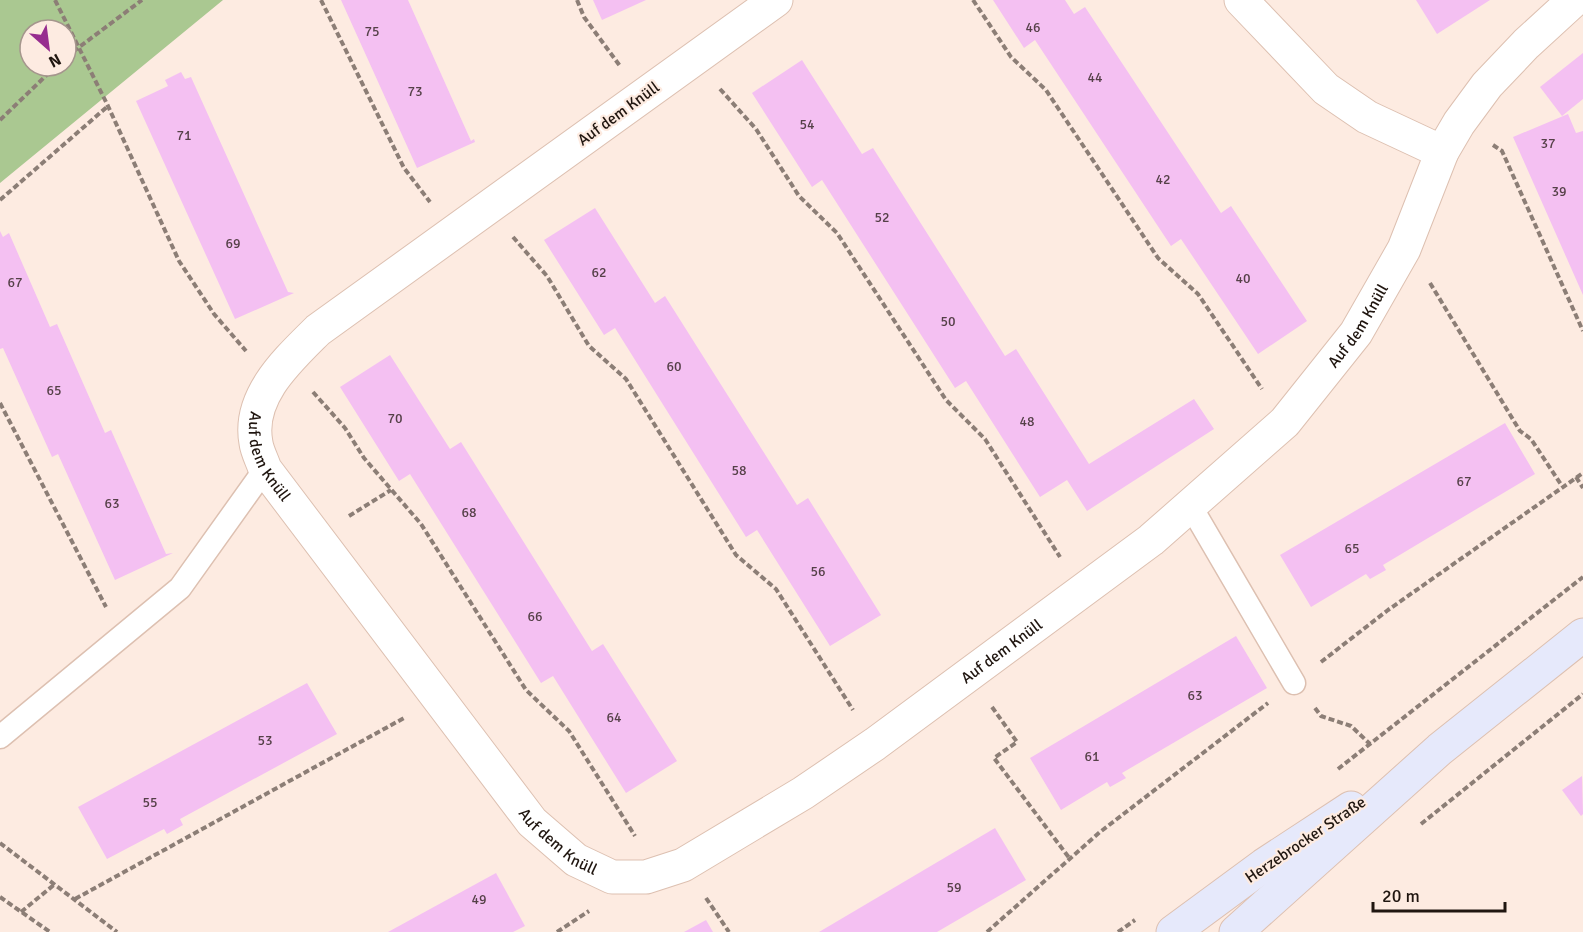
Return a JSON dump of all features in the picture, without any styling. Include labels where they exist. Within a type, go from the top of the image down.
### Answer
[{"type":"main road","name":"Herzebrocker Straße","points":[[1236,932],[1440,748],[1583,635]]},
{"type":"main road","name":"Herzebrocker Straße","points":[[1173,932],[1264,865],[1440,748]]},
{"type":"street","name":"Auf dem Knüll","points":[[776,0],[318,330],[278,371],[258,408],[255,442],[265,469],[532,822],[576,860],[612,877],[646,877],[693,859],[803,793],[875,744],[1151,540],[1284,422],[1356,333],[1404,249],[1442,152],[1459,123],[1495,77],[1574,0]]},
{"type":"street","points":[[1241,0],[1326,89],[1367,117],[1442,152]]},
{"type":"lane","points":[[0,737],[180,588],[265,469]]},
{"type":"lane","points":[[1190,505],[1294,682]]},
{"type":"path","points":[[55,0],[108,106],[179,261],[214,314],[241,348],[311,389],[421,524],[526,690],[569,730],[657,873]]},
{"type":"path","points":[[79,46],[142,0]]},
{"type":"path","points":[[321,0],[404,168],[453,233]]},
{"type":"path","points":[[577,0],[584,17],[641,96]]},
{"type":"path","points":[[973,0],[1011,57],[1046,90],[1158,258],[1198,294],[1284,422]]},
{"type":"path","points":[[693,59],[756,129],[799,196],[837,233],[946,400],[985,439],[1082,591]]},
{"type":"path","points":[[0,120],[44,78]]},
{"type":"path","points":[[0,200],[108,106]]},
{"type":"path","points":[[1459,123],[1502,151],[1583,331]]},
{"type":"path","points":[[487,208],[547,276],[589,346],[626,379],[736,555],[776,589],[875,744]]},
{"type":"path","points":[[1395,264],[1433,285],[1520,431],[1531,439],[1562,486]]},
{"type":"path","points":[[0,403],[121,636]]},
{"type":"path","points":[[1576,477],[1583,488]]},
{"type":"path","points":[[317,537],[391,490]]},
{"type":"path","points":[[1333,773],[1583,576]]},
{"type":"path","points":[[968,675],[1017,742],[994,758],[1070,859]]},
{"type":"path","points":[[1294,682],[1321,716],[1351,726],[1370,744]]},
{"type":"path","points":[[1412,830],[1583,694]]},
{"type":"path","points":[[75,899],[439,698]]},
{"type":"path","points":[[0,843],[117,932]]},
{"type":"path","points":[[21,912],[55,884]]},
{"type":"path","points":[[0,897],[50,932]]},
{"type":"path","points":[[1118,932],[1137,919]]},
{"type":"green space","points":[[0,0],[223,0],[0,183]]},
{"type":"building","points":[[341,0],[408,0],[471,141],[474,139],[475,142],[417,168]]},
{"type":"building","points":[[593,0],[646,0],[602,20]]},
{"type":"building","points":[[993,0],[1065,0],[1074,14],[1085,7],[1221,213],[1231,206],[1307,321],[1258,354],[1181,239],[1171,246],[1035,40],[1024,48]]},
{"type":"building","points":[[1416,0],[1490,0],[1437,34]]},
{"type":"building","points":[[1583,53],[1583,99],[1562,116],[1540,87]]},
{"type":"building","points":[[802,60],[862,154],[873,148],[1005,356],[1016,349],[1089,464],[1194,399],[1214,429],[1087,511],[1067,480],[1040,497],[966,381],[955,388],[822,180],[812,187],[752,93]]},
{"type":"building","points":[[181,72],[185,79],[191,77],[288,292],[294,293],[235,319],[136,101],[168,86],[165,80]]},
{"type":"building","points":[[1568,114],[1576,133],[1583,131],[1583,295],[1513,137]]},
{"type":"building","points":[[595,208],[655,303],[665,296],[797,505],[808,498],[881,615],[830,646],[757,530],[746,537],[615,328],[604,335],[544,240]]},
{"type":"building","points":[[0,231],[3,237],[9,233],[50,327],[57,324],[105,433],[111,430],[166,554],[173,553],[115,580],[58,454],[52,457],[3,348],[0,349]]},
{"type":"building","points":[[390,355],[450,449],[461,442],[592,651],[603,644],[677,761],[626,793],[553,676],[541,683],[410,474],[399,481],[340,387]]},
{"type":"building","points":[[1505,423],[1535,474],[1383,565],[1386,570],[1370,579],[1366,574],[1311,607],[1280,555]]},
{"type":"building","points":[[1236,636],[1267,688],[1122,773],[1126,778],[1110,787],[1107,782],[1061,810],[1030,758]]},
{"type":"building","points":[[307,683],[337,734],[180,819],[183,825],[167,834],[164,829],[107,859],[78,807]]},
{"type":"building","points":[[1582,776],[1583,814],[1581,816],[1562,790]]},
{"type":"building","points":[[995,828],[1026,880],[937,932],[819,932]]},
{"type":"building","points":[[496,873],[525,926],[513,932],[388,932]]},
{"type":"building","points":[[706,920],[713,932],[684,932]]}]
